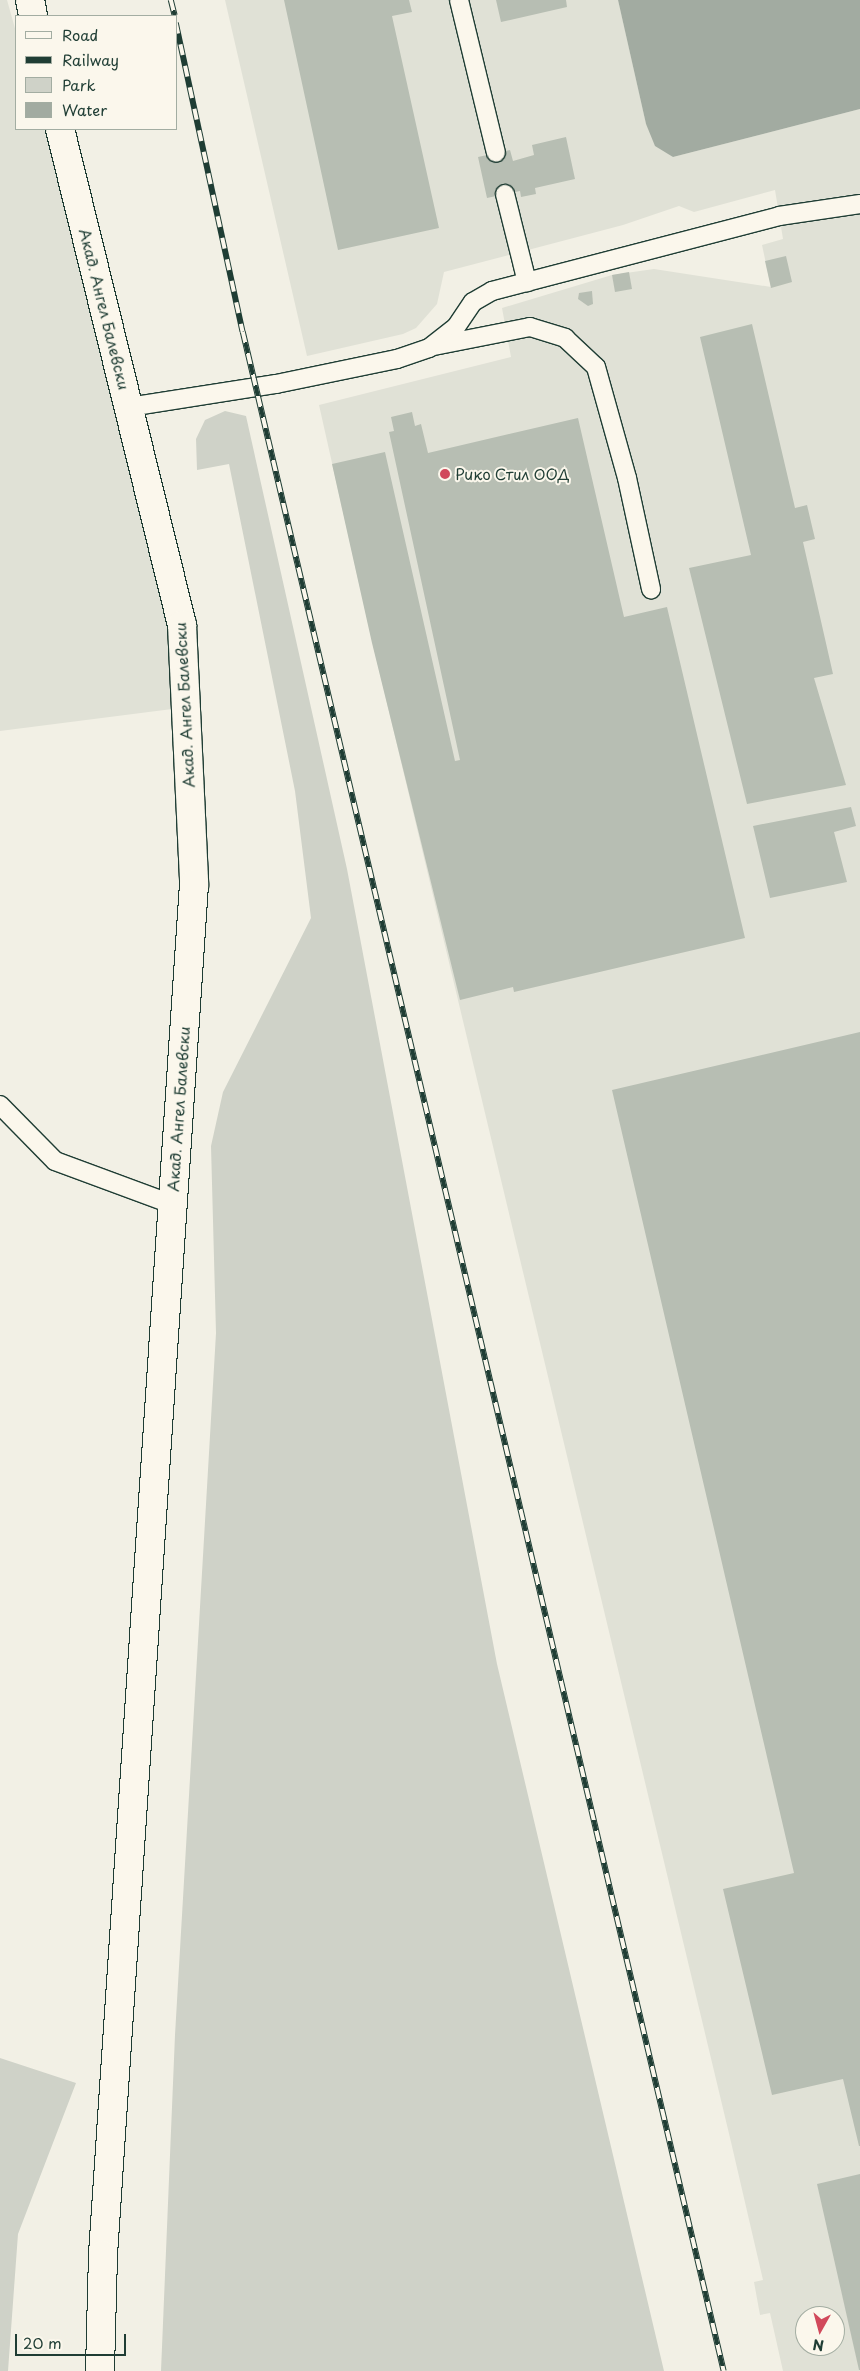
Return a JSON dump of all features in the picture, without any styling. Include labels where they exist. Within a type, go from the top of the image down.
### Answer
[{"type":"street","points":[[30,0],[33,15]]},
{"type":"street","name":"Акад. Ангел Балевски","points":[[60,130],[182,625],[194,884],[171,1204],[103,2255],[100,2371]]},
{"type":"lane","points":[[459,0],[496,153]]},
{"type":"lane","points":[[506,194],[527,282]]},
{"type":"lane","points":[[429,348],[456,327],[473,302],[492,291],[779,216],[860,204]]},
{"type":"lane","points":[[129,407],[352,370],[429,348],[530,326],[565,338],[596,367],[627,478],[651,589]]},
{"type":"lane","points":[[0,1105],[55,1161],[171,1204]]},
{"type":"shaded area","points":[[0,0],[7,0],[15,28],[15,130],[44,130],[144,481],[180,708],[0,731]]},
{"type":"shaded area","points":[[225,0],[618,0],[646,124],[673,157],[860,109],[860,2371],[783,2371],[770,2313],[760,2315],[754,2282],[763,2280],[370,632],[319,405],[511,357],[502,308],[612,275],[654,269],[771,287],[762,245],[783,239],[775,190],[694,212],[679,206],[623,225],[444,272],[437,304],[416,328],[403,334],[307,356]]},
{"type":"green space","points":[[225,411],[246,416],[347,869],[497,1664],[664,2371],[161,2371],[175,2035],[216,1333],[211,1146],[223,1092],[311,918],[295,791],[229,464],[197,470],[196,439],[205,420]]},
{"type":"green space","points":[[0,2058],[76,2083],[18,2234],[8,2371],[0,2371]]},
{"type":"water","points":[[618,0],[860,0],[860,109],[673,157],[655,146],[646,124]]},
{"type":"building","points":[[284,0],[409,0],[412,12],[392,16],[439,228],[338,250]]},
{"type":"building","points":[[496,0],[566,0],[567,7],[501,22]]},
{"type":"building","points":[[566,137],[575,179],[535,188],[536,194],[521,197],[520,191],[487,198],[478,157],[510,150],[513,161],[534,155],[532,145]]},
{"type":"building","points":[[786,256],[792,282],[771,288],[765,261]]},
{"type":"building","points":[[629,272],[632,289],[615,292],[612,275]]},
{"type":"building","points":[[592,291],[593,304],[588,306],[578,299],[579,293]]},
{"type":"building","points":[[752,324],[795,508],[807,505],[815,539],[803,542],[833,674],[814,678],[846,785],[747,804],[689,568],[751,555],[700,337]]},
{"type":"building","points":[[412,412],[415,426],[421,424],[428,453],[578,418],[624,617],[667,607],[745,938],[514,992],[513,987],[460,1000],[372,643],[332,464],[385,452],[455,761],[460,760],[389,432],[394,431],[391,417]]},
{"type":"building","points":[[851,807],[856,826],[834,832],[847,882],[770,898],[753,826]]},
{"type":"building","points":[[860,1032],[859,2146],[843,2079],[772,2095],[723,1889],[794,1873],[612,1090]]},
{"type":"building","points":[[860,2174],[860,2370],[859,2370],[817,2184]]},
{"type":"railway","points":[[171,0],[175,15]]},
{"type":"railway","points":[[178,32],[243,332],[724,2371]]},
{"type":"place","name":"Рико Стил ООД","points":[[445,474]]}]
